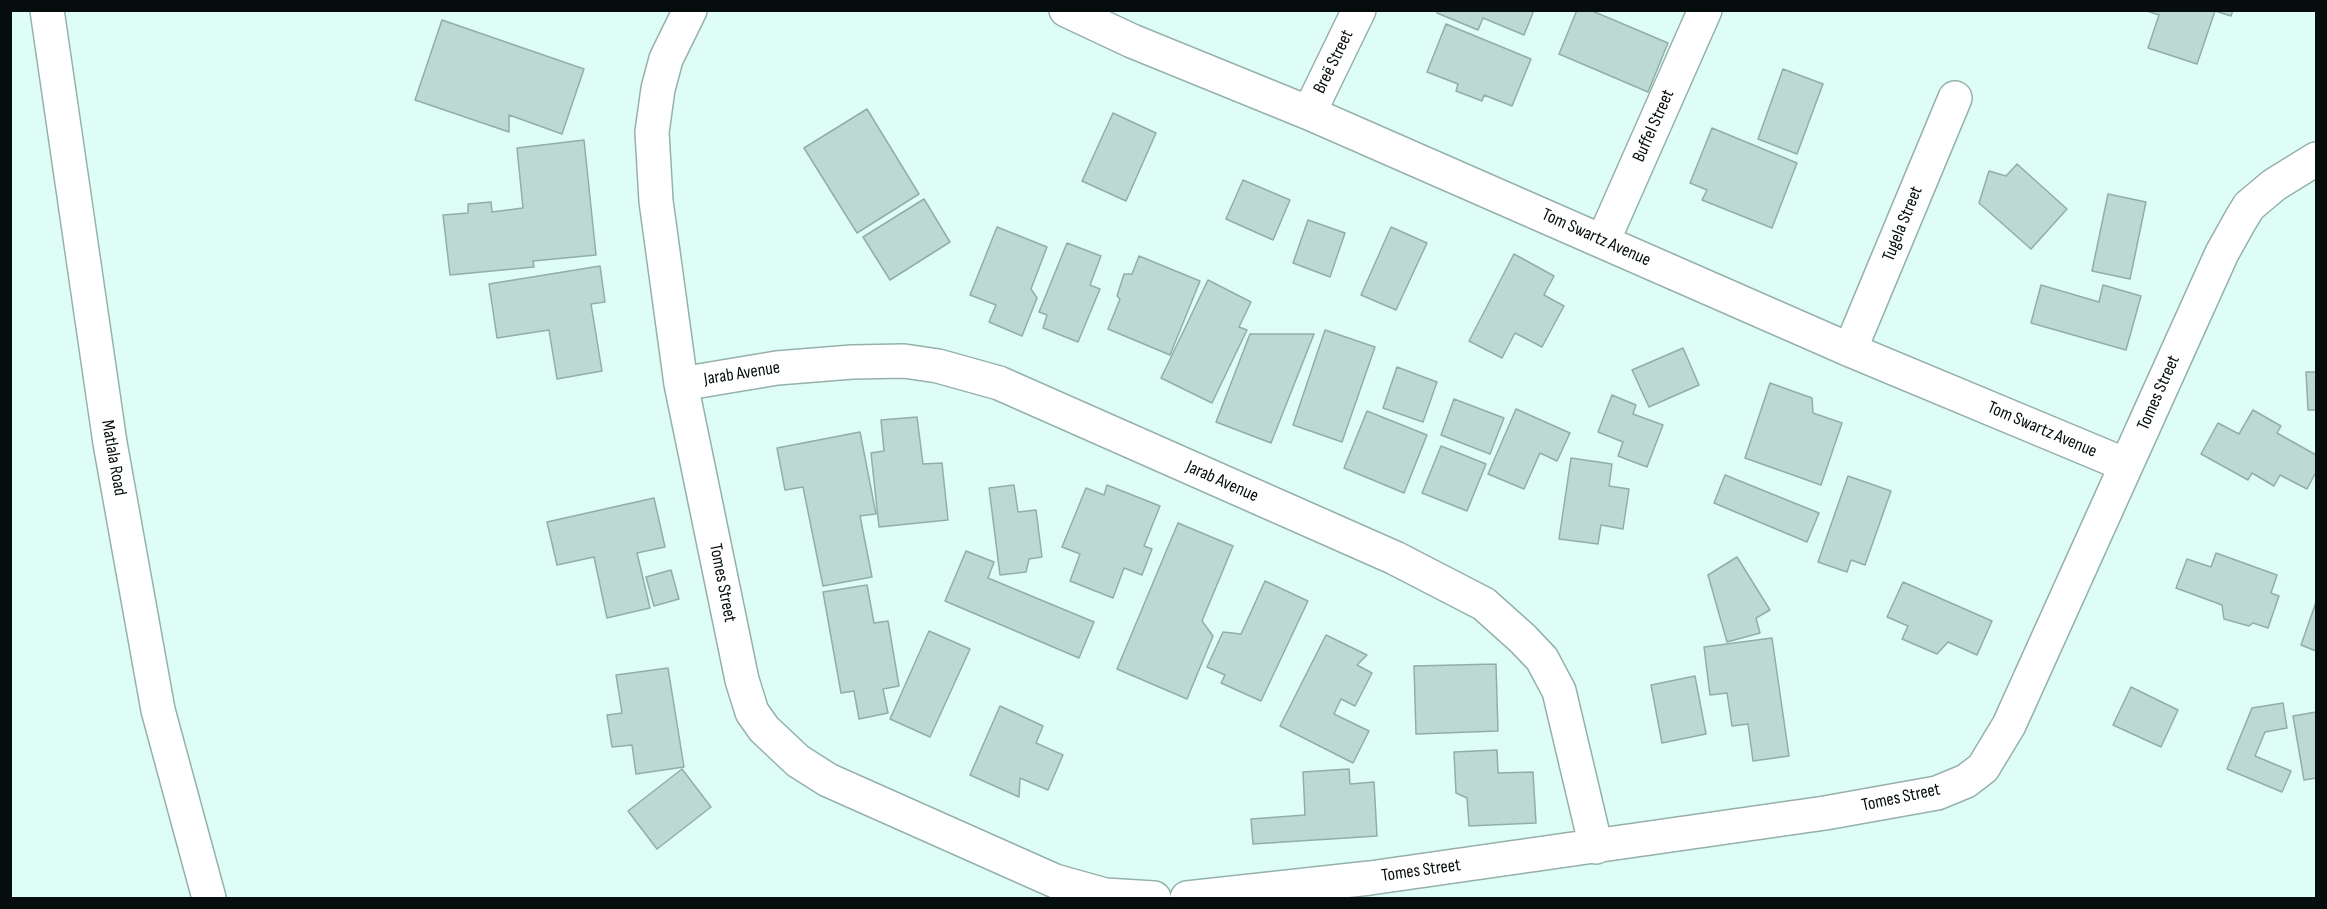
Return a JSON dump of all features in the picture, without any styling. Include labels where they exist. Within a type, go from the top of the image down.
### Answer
[{"type":"street","name":"Matlala Road","points":[[47,10],[110,443],[130,559],[158,710],[209,898]]},
{"type":"street","name":"Tomes Street","points":[[690,10],[666,59],[658,90],[652,132],[656,201],[681,384],[742,680],[752,712],[764,729],[798,761],[828,780],[1055,881],[1105,895],[1154,898]]},
{"type":"street","name":"Tom Swartz Avenue","points":[[1066,10],[1143,45],[1309,113],[1851,350],[2126,465]]},
{"type":"street","name":"Breë Street","points":[[1309,113],[1359,10]]},
{"type":"street","name":"Buffel Street","points":[[1603,241],[1705,10]]},
{"type":"street","name":"Tugela Street","points":[[1851,350],[1955,98]]},
{"type":"street","name":"Tomes Street","points":[[1186,898],[1370,878],[1825,813],[1937,793],[1966,781],[1983,768],[2009,725],[2222,253],[2241,219],[2249,206],[2274,185],[2316,159]]},
{"type":"street","name":"Jarab Avenue","points":[[681,384],[777,368],[852,362],[904,361],[938,366],[999,383],[1395,558],[1484,604],[1542,659],[1559,692],[1596,847]]},
{"type":"building","points":[[1438,10],[1534,10],[1524,35],[1483,18],[1478,30],[1437,13]]},
{"type":"building","points":[[1577,10],[1590,10],[1668,43],[1648,92],[1559,54]]},
{"type":"building","points":[[2144,10],[2233,10],[2231,16],[2215,11],[2197,64],[2148,48],[2159,15]]},
{"type":"building","points":[[442,20],[584,69],[562,134],[509,115],[509,132],[415,100]]},
{"type":"building","points":[[1446,24],[1531,59],[1512,106],[1484,95],[1482,101],[1456,91],[1458,84],[1427,72]]},
{"type":"building","points":[[1783,69],[1823,84],[1797,154],[1758,139]]},
{"type":"building","points":[[867,109],[919,194],[857,233],[804,148]]},
{"type":"building","points":[[1113,113],[1156,133],[1126,201],[1082,181]]},
{"type":"building","points":[[1712,128],[1797,163],[1772,228],[1702,200],[1707,190],[1690,183]]},
{"type":"building","points":[[584,140],[596,255],[533,261],[534,267],[450,275],[443,215],[468,213],[468,204],[491,202],[492,212],[523,208],[517,148]]},
{"type":"building","points":[[2017,164],[2067,209],[2031,249],[1979,203],[1989,171],[2006,176]]},
{"type":"building","points":[[1243,180],[1290,200],[1273,240],[1226,219]]},
{"type":"building","points":[[2108,194],[2146,202],[2130,279],[2092,271]]},
{"type":"building","points":[[924,199],[950,242],[890,280],[863,237]]},
{"type":"building","points":[[1308,220],[1345,233],[1330,277],[1293,263]]},
{"type":"building","points":[[997,227],[1047,247],[1031,289],[1037,298],[1022,336],[989,322],[996,305],[970,295]]},
{"type":"building","points":[[1391,227],[1427,243],[1396,310],[1361,295]]},
{"type":"building","points":[[1067,243],[1101,256],[1090,285],[1100,289],[1078,342],[1043,328],[1047,315],[1039,312]]},
{"type":"building","points":[[1514,254],[1554,276],[1544,295],[1564,306],[1542,347],[1515,333],[1502,358],[1469,341]]},
{"type":"building","points":[[1139,256],[1200,281],[1170,355],[1108,329],[1120,299],[1117,296],[1124,274],[1132,274]]},
{"type":"building","points":[[600,266],[605,302],[591,304],[602,371],[557,379],[549,330],[497,338],[489,284]]},
{"type":"building","points":[[1208,280],[1251,302],[1239,327],[1247,330],[1212,403],[1161,378]]},
{"type":"building","points":[[2041,285],[2099,302],[2103,285],[2141,296],[2126,350],[2031,323]]},
{"type":"building","points":[[1325,330],[1375,347],[1342,442],[1293,425]]},
{"type":"building","points":[[1250,334],[1314,334],[1271,443],[1216,422]]},
{"type":"building","points":[[1683,348],[1699,385],[1649,407],[1632,370]]},
{"type":"building","points":[[1397,367],[1437,382],[1423,422],[1383,408]]},
{"type":"building","points":[[2306,372],[2316,372],[2316,410],[2308,410]]},
{"type":"building","points":[[1770,383],[1812,398],[1813,413],[1842,423],[1821,485],[1745,458]]},
{"type":"building","points":[[1612,395],[1636,405],[1633,414],[1663,425],[1647,467],[1618,456],[1623,442],[1598,432]]},
{"type":"building","points":[[1454,399],[1504,418],[1490,454],[1441,435]]},
{"type":"building","points":[[1516,409],[1570,433],[1557,461],[1540,453],[1524,489],[1488,474]]},
{"type":"building","points":[[2253,410],[2281,426],[2277,433],[2316,455],[2316,472],[2307,489],[2280,475],[2274,486],[2252,473],[2248,480],[2201,454],[2218,423],[2239,434]]},
{"type":"building","points":[[1367,411],[1427,435],[1404,493],[1344,468]]},
{"type":"building","points":[[917,417],[923,464],[942,463],[948,520],[879,527],[871,453],[884,451],[881,420]]},
{"type":"building","points":[[860,432],[876,514],[860,516],[872,577],[823,586],[803,487],[785,490],[777,448]]},
{"type":"building","points":[[1441,446],[1486,464],[1467,511],[1422,493]]},
{"type":"building","points":[[1571,458],[1612,464],[1609,486],[1629,489],[1623,529],[1601,525],[1598,544],[1559,539]]},
{"type":"building","points":[[1725,475],[1819,513],[1807,542],[1714,503]]},
{"type":"building","points":[[1848,476],[1891,491],[1865,565],[1851,560],[1847,572],[1818,562]]},
{"type":"building","points":[[1014,485],[1018,512],[1036,510],[1042,557],[1029,559],[1026,572],[1000,575],[989,488]]},
{"type":"building","points":[[1107,485],[1160,506],[1144,546],[1152,549],[1142,575],[1124,568],[1113,598],[1070,581],[1080,554],[1062,547],[1086,488],[1104,495]]},
{"type":"building","points":[[654,498],[665,547],[637,553],[650,608],[607,618],[594,557],[557,565],[547,522]]},
{"type":"building","points":[[1178,523],[1233,546],[1202,621],[1213,636],[1187,699],[1117,669]]},
{"type":"building","points":[[966,551],[994,562],[988,578],[1094,622],[1079,658],[945,601]]},
{"type":"building","points":[[2216,553],[2277,575],[2271,593],[2279,596],[2268,628],[2253,623],[2249,626],[2224,619],[2222,605],[2176,588],[2187,559],[2211,567]]},
{"type":"building","points":[[1737,557],[1770,610],[1756,618],[1760,633],[1727,642],[1708,575]]},
{"type":"building","points":[[671,570],[679,599],[654,606],[646,577]]},
{"type":"building","points":[[1265,581],[1308,601],[1261,701],[1221,683],[1225,675],[1207,667],[1223,632],[1241,634]]},
{"type":"building","points":[[1903,582],[1992,621],[1977,655],[1948,642],[1937,654],[1902,639],[1908,626],[1887,617]]},
{"type":"building","points":[[867,585],[874,623],[888,621],[899,686],[883,689],[888,713],[859,719],[854,691],[841,693],[823,592]]},
{"type":"building","points":[[2316,602],[2316,651],[2301,645]]},
{"type":"building","points":[[929,631],[970,649],[930,737],[890,719]]},
{"type":"building","points":[[1326,635],[1367,655],[1357,665],[1372,673],[1355,706],[1341,699],[1334,714],[1369,731],[1353,763],[1280,726]]},
{"type":"building","points":[[1772,638],[1789,756],[1753,761],[1748,724],[1732,726],[1727,693],[1710,695],[1704,647]]},
{"type":"building","points":[[1496,664],[1498,731],[1416,734],[1414,666]]},
{"type":"building","points":[[668,668],[684,767],[636,774],[632,745],[612,747],[607,715],[622,713],[616,675]]},
{"type":"building","points":[[1695,676],[1706,734],[1662,743],[1651,685]]},
{"type":"building","points":[[2131,687],[2178,710],[2161,747],[2113,725]]},
{"type":"building","points":[[2283,703],[2287,728],[2265,732],[2255,756],[2291,771],[2282,792],[2227,769],[2252,708]]},
{"type":"building","points":[[1000,706],[1043,726],[1036,743],[1063,755],[1048,790],[1020,778],[1019,797],[970,775]]},
{"type":"building","points":[[2316,712],[2316,778],[2304,780],[2293,716]]},
{"type":"building","points":[[1497,750],[1498,773],[1533,772],[1536,823],[1469,826],[1467,798],[1456,793],[1454,752]]},
{"type":"building","points":[[682,769],[711,807],[657,849],[628,811]]},
{"type":"building","points":[[1349,769],[1350,784],[1374,782],[1377,836],[1253,844],[1251,819],[1305,815],[1303,772]]}]
